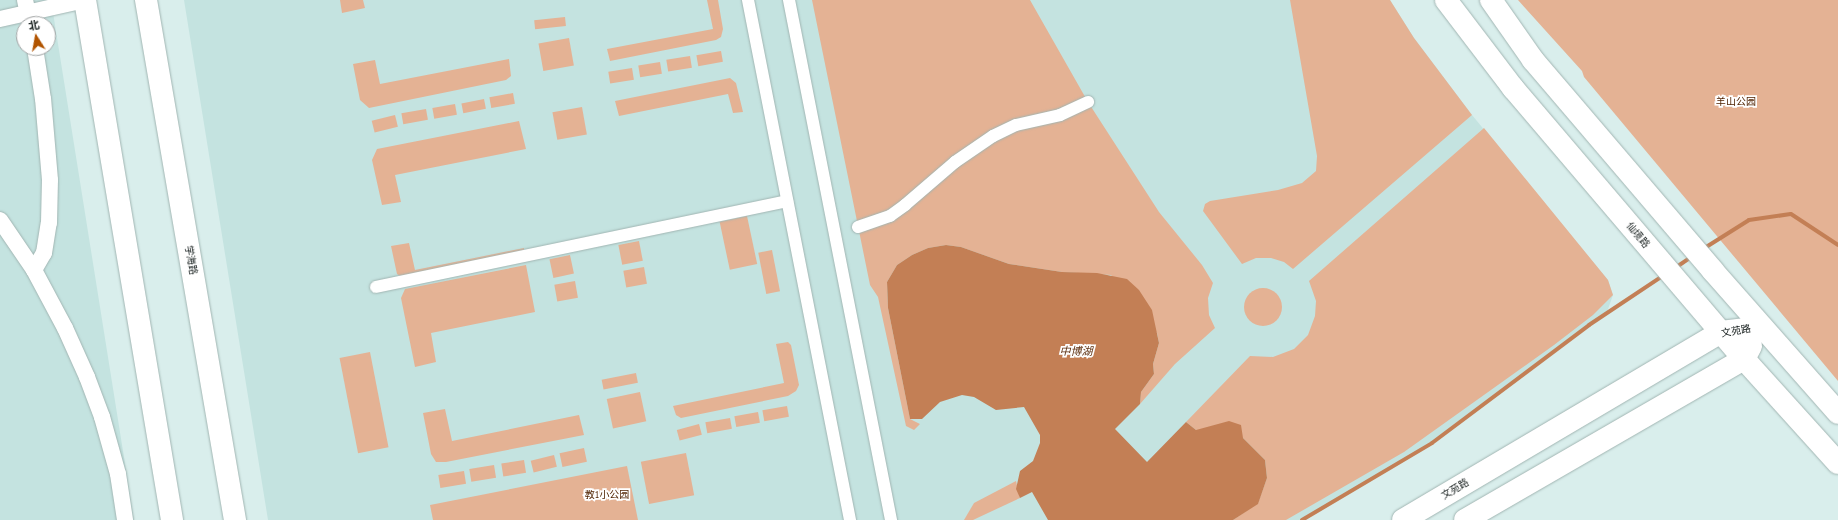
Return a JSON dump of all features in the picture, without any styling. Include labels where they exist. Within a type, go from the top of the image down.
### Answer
[{"type":"main road","points":[[84,0],[172,520]]},
{"type":"main road","name":"学海路","points":[[146,0],[234,520]]},
{"type":"main road","name":"仙境路","points":[[1446,0],[1513,88],[1744,359],[1838,463]]},
{"type":"main road","points":[[1491,0],[1533,60],[1761,327],[1838,413]]},
{"type":"main road","name":"文苑路","points":[[1403,520],[1721,332],[1761,327]]},
{"type":"main road","name":"文苑路","points":[[1744,359],[1761,327]]},
{"type":"main road","points":[[1465,520],[1744,359]]},
{"type":"street","points":[[0,19],[84,0]]},
{"type":"street","points":[[748,0],[850,520]]},
{"type":"street","points":[[789,0],[891,520]]},
{"type":"street","points":[[34,270],[44,253],[50,223],[50,180],[43,99],[36,56]]},
{"type":"street","points":[[858,227],[890,216],[955,162],[992,136],[1016,125],[1060,115],[1088,102]]},
{"type":"street","points":[[376,287],[787,201]]},
{"type":"street","points":[[0,220],[34,270],[65,328],[102,417],[118,474],[125,520]]},
{"type":"shaded area","points":[[0,0],[51,0],[54,16],[16,16],[16,56],[56,56],[56,31],[134,520],[0,520]]},
{"type":"shaded area","points":[[184,0],[1390,0],[1414,38],[1472,115],[1608,280],[1613,295],[1607,312],[1432,443],[1299,520],[268,520]]},
{"type":"green space","points":[[340,0],[363,0],[365,8],[342,13]]},
{"type":"green space","points":[[707,0],[718,0],[723,29],[721,37],[716,40],[610,61],[607,49],[713,29]]},
{"type":"green space","points":[[812,0],[1030,0],[1088,102],[1159,212],[1202,265],[1213,283],[1208,298],[1209,315],[1215,328],[1175,364],[1140,404],[1141,392],[1154,374],[1153,364],[1159,343],[1157,333],[1111,275],[1062,272],[1009,264],[961,247],[946,245],[928,248],[912,255],[897,265],[887,282],[888,308],[910,419],[920,424],[914,430],[906,426],[878,297],[870,285]]},
{"type":"green space","points":[[1290,0],[1390,0],[1414,38],[1472,115],[1293,269],[1284,262],[1271,258],[1256,258],[1242,264],[1203,211],[1205,204],[1210,201],[1278,190],[1302,183],[1316,171],[1317,156]]},
{"type":"green space","name":"羊山公园","points":[[1518,0],[1838,0],[1838,381],[1584,77],[1582,71]]},
{"type":"green space","points":[[565,17],[566,26],[535,29],[534,20]]},
{"type":"green space","points":[[569,38],[574,66],[543,71],[538,43]]},
{"type":"green space","points":[[721,51],[723,62],[698,66],[696,55]]},
{"type":"green space","points":[[690,56],[692,68],[668,72],[666,60]]},
{"type":"green space","points":[[509,59],[511,76],[506,80],[369,108],[360,100],[353,64],[375,60],[380,84]]},
{"type":"green space","points":[[660,62],[662,74],[640,77],[638,65]]},
{"type":"green space","points":[[632,68],[634,80],[610,84],[608,72]]},
{"type":"green space","points":[[730,78],[736,83],[743,112],[733,113],[728,94],[619,116],[615,101]]},
{"type":"green space","points":[[513,93],[515,104],[491,108],[489,97]]},
{"type":"green space","points":[[484,99],[486,109],[463,113],[461,103]]},
{"type":"green space","points":[[455,104],[457,115],[434,119],[432,108]]},
{"type":"green space","points":[[582,107],[587,135],[557,140],[552,112]]},
{"type":"green space","points":[[426,109],[428,120],[403,124],[401,113]]},
{"type":"green space","points":[[395,115],[398,127],[375,132],[372,121]]},
{"type":"green space","points":[[519,121],[526,149],[395,175],[401,202],[382,205],[372,160],[377,149]]},
{"type":"green space","points":[[1484,128],[1608,280],[1613,295],[1593,315],[1554,345],[1404,452],[1286,520],[1233,520],[1258,503],[1267,478],[1265,460],[1243,438],[1196,430],[1186,422],[1250,356],[1273,357],[1294,349],[1308,335],[1315,316],[1316,301],[1309,281]]},
{"type":"green space","points":[[747,216],[757,264],[730,270],[720,222]]},
{"type":"green space","points":[[639,241],[643,261],[622,265],[618,245]]},
{"type":"green space","points":[[409,243],[415,270],[524,248],[524,253],[400,276],[397,274],[391,246]]},
{"type":"green space","points":[[772,250],[780,291],[766,294],[758,253]]},
{"type":"green space","points":[[570,255],[574,274],[553,278],[549,259]]},
{"type":"green space","points":[[526,265],[535,312],[431,333],[436,362],[415,367],[401,298],[405,289]]},
{"type":"green space","points":[[644,267],[647,284],[626,287],[623,271]]},
{"type":"green space","points":[[575,281],[578,298],[557,301],[554,285]]},
{"type":"green space","points":[[1259,288],[1267,288],[1277,293],[1281,300],[1281,314],[1277,321],[1267,326],[1259,326],[1249,321],[1247,318],[1244,311],[1244,303],[1249,293],[1252,291]]},
{"type":"green space","points":[[788,342],[791,345],[799,385],[796,391],[788,396],[681,418],[676,415],[673,406],[784,383],[776,344]]},
{"type":"green space","points":[[370,352],[389,447],[358,453],[340,358]]},
{"type":"green space","points":[[636,373],[638,383],[604,389],[602,380]]},
{"type":"green space","points":[[640,392],[646,421],[613,428],[607,399]]},
{"type":"green space","points":[[787,406],[789,417],[764,421],[762,410]]},
{"type":"green space","points":[[445,409],[452,441],[579,415],[584,435],[446,462],[436,462],[431,454],[423,413]]},
{"type":"green space","points":[[758,412],[760,423],[736,427],[734,416]]},
{"type":"green space","points":[[730,418],[732,429],[707,433],[705,422]]},
{"type":"green space","points":[[699,424],[702,435],[680,441],[677,430]]},
{"type":"green space","points":[[584,448],[587,462],[562,467],[560,453]]},
{"type":"green space","points":[[686,453],[694,495],[649,504],[641,462]]},
{"type":"green space","points":[[554,455],[557,467],[534,472],[531,461]]},
{"type":"green space","points":[[524,460],[526,473],[503,476],[501,464]]},
{"type":"green space","points":[[494,465],[496,478],[471,482],[469,469]]},
{"type":"green space","name":"教1小公园","points":[[627,466],[638,520],[433,520],[430,505]]},
{"type":"green space","points":[[464,471],[466,484],[440,488],[438,475]]},
{"type":"green space","points":[[1016,481],[1020,498],[973,520],[964,520],[974,503]]},
{"type":"water","name":"中博湖","points":[[946,245],[961,247],[1009,264],[1062,272],[1097,273],[1127,279],[1139,290],[1152,310],[1159,343],[1153,364],[1154,374],[1141,392],[1140,404],[1115,429],[1147,462],[1186,422],[1196,430],[1229,421],[1241,425],[1243,438],[1265,460],[1267,478],[1258,504],[1233,520],[1048,520],[1032,492],[1020,498],[1016,489],[1020,471],[1033,461],[1040,443],[1040,435],[1024,407],[996,410],[974,397],[962,395],[940,402],[922,419],[910,419],[888,308],[887,282],[897,265],[912,255],[928,248]]},
{"type":"waterway","points":[[1703,249],[1749,220],[1791,214],[1838,245]]},
{"type":"waterway","points":[[1675,268],[1693,256]]},
{"type":"waterway","points":[[1302,520],[1432,443],[1589,325],[1664,275]]}]
